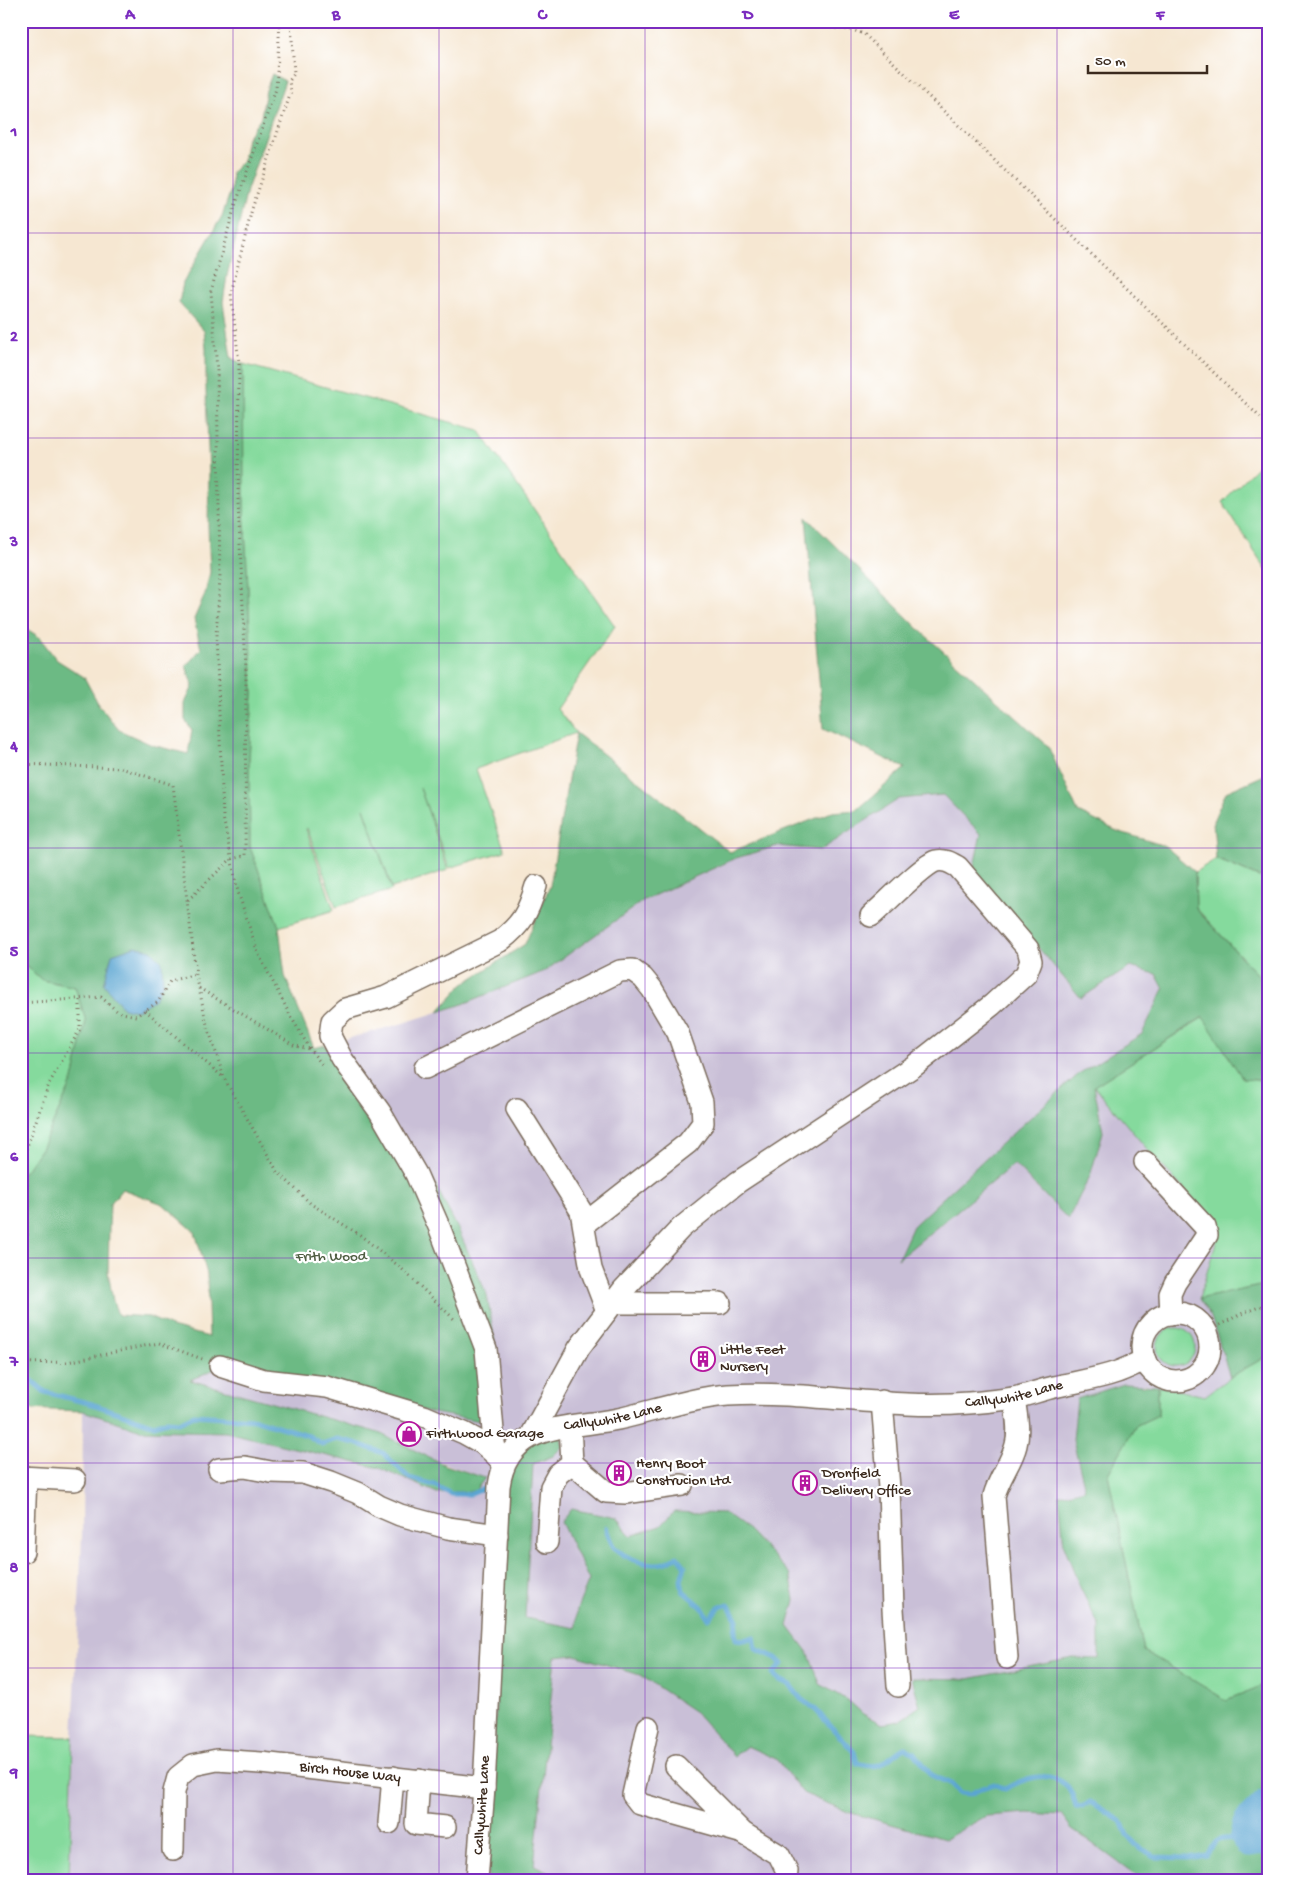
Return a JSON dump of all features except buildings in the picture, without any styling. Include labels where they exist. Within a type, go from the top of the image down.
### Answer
[{"type":"street","points":[[531,1436],[579,1348],[623,1290],[682,1228],[738,1182],[914,1066],[992,1006],[1026,974],[1031,961],[1028,949],[958,867],[947,861],[936,861],[918,874],[871,916]]},
{"type":"street","points":[[501,1461],[494,1443],[486,1349],[440,1229],[411,1166],[380,1112],[342,1059],[330,1036],[332,1021],[345,1009],[386,997],[500,941],[515,929],[530,908],[536,886]]},
{"type":"street","points":[[424,1068],[620,970],[632,970],[643,978],[652,989],[678,1033],[702,1102],[703,1123],[688,1143],[584,1224]]},
{"type":"street","points":[[518,1109],[581,1211],[591,1269],[610,1307]]},
{"type":"street","points":[[1145,1162],[1205,1227],[1207,1235],[1175,1283],[1170,1294],[1171,1314]]},
{"type":"street","points":[[610,1307],[720,1303]]},
{"type":"street","points":[[1171,1314],[1188,1315],[1197,1321],[1209,1339],[1210,1351],[1200,1371],[1190,1378],[1179,1381],[1167,1380],[1157,1375],[1144,1360],[1142,1346],[1149,1326],[1157,1319],[1171,1314]]},
{"type":"street","name":"Callywhite Lane","points":[[477,1880],[484,1788],[501,1461],[521,1443],[531,1436],[556,1428],[617,1419],[727,1395],[764,1394],[882,1401],[968,1403],[1014,1398],[1117,1372],[1144,1360]]},
{"type":"street","points":[[220,1366],[264,1380],[326,1387],[424,1416],[482,1443],[501,1461]]},
{"type":"street","points":[[1007,1658],[994,1496],[998,1481],[1016,1445],[1017,1431],[1014,1398]]},
{"type":"street","points":[[882,1401],[889,1488],[898,1686]]},
{"type":"street","points":[[570,1426],[572,1463],[606,1492],[625,1492],[682,1485]]},
{"type":"street","points":[[547,1542],[551,1487],[558,1474],[572,1463]]},
{"type":"street","points":[[219,1468],[245,1467],[271,1472],[304,1473],[349,1490],[400,1515],[448,1528],[497,1535]]},
{"type":"street","points":[[23,1552],[24,1477],[75,1480]]},
{"type":"street","points":[[648,1727],[633,1795],[640,1804],[743,1833]]},
{"type":"street","name":"Birch House Way","points":[[172,1850],[174,1792],[178,1777],[193,1765],[217,1760],[261,1763],[484,1788]]},
{"type":"street","points":[[676,1766],[743,1833],[779,1856],[786,1871],[786,1880]]},
{"type":"street","points":[[389,1823],[393,1777]]},
{"type":"street","points":[[419,1780],[416,1824],[445,1828]]},
{"type":"path","points":[[280,21],[276,88],[234,209],[211,291],[217,380],[220,580],[216,635],[223,817],[238,892],[258,953],[310,1049],[330,1074]]},
{"type":"path","points":[[188,900],[231,859],[245,856],[246,678],[238,503],[239,363],[231,293],[252,209],[291,92],[290,81],[294,74],[291,21]]},
{"type":"path","points":[[771,21],[852,30],[864,34],[1269,426]]},
{"type":"path","points":[[21,764],[122,768],[173,785],[198,988],[224,1078],[277,1171],[311,1204],[360,1234],[401,1268],[458,1322]]},
{"type":"path","points":[[21,1003],[102,997],[118,1012],[136,1016],[158,1002],[170,981],[196,974]]},
{"type":"path","points":[[198,988],[295,1046],[310,1049]]},
{"type":"path","points":[[21,1157],[24,1155],[50,1084],[80,1028],[80,999]]},
{"type":"path","points":[[145,1010],[224,1078]]},
{"type":"path","points":[[1206,1332],[1241,1314],[1269,1303]]},
{"type":"path","points":[[21,1364],[67,1362],[159,1343],[220,1366]]},
{"type":"shaded area","points":[[944,795],[981,834],[973,871],[1081,998],[1130,967],[1156,974],[1164,989],[1142,1034],[1112,1054],[992,1152],[913,1226],[899,1258],[1014,1164],[1068,1219],[1103,1132],[1094,1086],[1147,1149],[1220,1229],[1200,1299],[1216,1324],[1230,1377],[1205,1396],[1144,1384],[1073,1440],[1085,1489],[1059,1495],[1079,1585],[1099,1626],[1099,1659],[1073,1658],[968,1679],[913,1678],[920,1706],[899,1721],[882,1724],[863,1714],[850,1702],[820,1684],[809,1654],[788,1626],[795,1600],[790,1574],[748,1530],[724,1513],[674,1511],[660,1526],[631,1536],[616,1518],[571,1509],[569,1539],[589,1580],[577,1609],[575,1655],[640,1675],[695,1712],[734,1755],[747,1746],[776,1759],[803,1793],[848,1812],[944,1839],[986,1816],[1028,1813],[1062,1815],[1071,1828],[1143,1880],[69,1880],[82,1535],[83,1411],[141,1430],[226,1432],[379,1468],[437,1493],[485,1478],[300,1411],[190,1380],[233,1361],[496,1350],[487,1295],[459,1231],[422,1159],[387,1129],[325,1045],[463,1004],[545,971],[644,900],[736,858],[777,846],[821,850],[899,799]]},
{"type":"green space","name":"Frith Wood","points":[[272,74],[285,81],[247,190],[227,276],[223,302],[231,358],[243,364],[244,506],[253,694],[249,759],[250,847],[279,927],[285,976],[314,1048],[325,1045],[387,1129],[422,1159],[459,1231],[487,1295],[496,1350],[487,1422],[433,1413],[233,1361],[190,1380],[379,1433],[445,1465],[485,1478],[475,1491],[437,1493],[379,1468],[226,1432],[141,1430],[83,1411],[21,1409],[21,1174],[27,1169],[42,1147],[73,1080],[86,1021],[75,987],[42,980],[21,961],[21,625],[39,637],[57,660],[84,677],[99,705],[119,730],[152,745],[188,754],[192,730],[185,720],[185,703],[193,686],[186,666],[201,649],[194,619],[205,594],[210,572],[208,525],[209,475],[204,331],[179,303],[183,283],[222,216],[231,190],[232,172],[243,160],[247,138],[261,117],[266,90]],"holes":[[[122,1189],[163,1204],[195,1232],[207,1274],[209,1337],[171,1327],[149,1317],[118,1315],[113,1301],[108,1272],[110,1204]]]},
{"type":"green space","points":[[243,364],[479,430],[615,626],[557,709],[576,733],[476,769],[505,851],[449,868],[420,788],[448,870],[392,888],[364,808],[392,890],[336,907],[307,828],[334,910],[279,927],[250,847],[249,759],[253,694],[244,506]]},
{"type":"green space","points":[[1269,455],[1269,574],[1222,502]]},
{"type":"green space","points":[[806,517],[924,634],[1048,746],[1078,812],[1117,831],[1165,846],[1195,872],[1196,909],[1261,978],[1269,991],[1269,1081],[1243,1079],[1203,1017],[1094,1086],[1103,1132],[1090,1176],[1068,1219],[1014,1164],[898,1259],[913,1226],[992,1152],[1080,1073],[1142,1034],[1164,989],[1156,974],[1130,967],[1081,998],[973,871],[981,834],[943,795],[899,799],[821,850],[777,846],[736,858],[644,900],[545,971],[438,1012],[462,985],[525,944],[550,886],[576,733],[730,852],[832,812],[857,810],[905,768],[823,729]]},
{"type":"green space","points":[[1269,773],[1269,874],[1259,877],[1216,859],[1213,821],[1226,792]]},
{"type":"green space","points":[[1216,859],[1258,877],[1269,874],[1269,991],[1261,978],[1196,908],[1195,872]]},
{"type":"green space","points":[[21,961],[42,980],[75,987],[86,1021],[73,1080],[42,1147],[27,1169],[21,1174]]},
{"type":"green space","points":[[1204,1017],[1243,1079],[1269,1081],[1269,1284],[1199,1299],[1220,1229],[1147,1149],[1094,1086]]},
{"type":"green space","points":[[1269,1284],[1269,1355],[1230,1377],[1211,1317],[1199,1299]]},
{"type":"green space","points":[[1176,1328],[1190,1333],[1195,1347],[1190,1361],[1176,1366],[1162,1361],[1157,1347],[1162,1333]]},
{"type":"green space","points":[[1269,1355],[1269,1683],[1226,1700],[1144,1651],[1108,1474],[1135,1426],[1158,1415],[1158,1386],[1205,1396],[1230,1377]]},
{"type":"green space","points":[[1124,1384],[1158,1386],[1158,1415],[1135,1426],[1108,1474],[1144,1651],[1226,1700],[1269,1683],[1269,1880],[1143,1880],[1071,1828],[1062,1815],[1028,1813],[986,1816],[945,1839],[848,1812],[803,1793],[776,1759],[747,1746],[734,1756],[695,1712],[640,1675],[575,1655],[555,1657],[534,1865],[566,1880],[488,1880],[506,1484],[528,1441],[560,1433],[563,1446],[553,1456],[533,1464],[525,1618],[576,1628],[577,1609],[589,1580],[561,1522],[571,1509],[616,1518],[631,1536],[660,1526],[674,1511],[724,1513],[748,1530],[790,1574],[795,1600],[788,1626],[809,1654],[820,1684],[850,1702],[863,1714],[882,1724],[899,1721],[920,1706],[912,1678],[968,1679],[1073,1658],[1099,1659],[1099,1626],[1079,1585],[1064,1545],[1059,1495],[1085,1489],[1073,1440],[1077,1399]]},
{"type":"green space","points":[[21,1736],[73,1737],[69,1880],[21,1880]]},
{"type":"water","points":[[135,946],[151,950],[162,962],[163,983],[155,999],[136,1011],[123,1008],[104,984],[112,954]]},
{"type":"waterway","points":[[21,1375],[30,1379],[45,1392],[92,1404],[154,1425],[167,1421],[179,1422],[194,1415],[254,1419],[307,1435],[322,1444],[337,1439],[383,1453],[409,1478],[434,1485],[451,1494],[471,1494],[483,1489]]},
{"type":"waterway","points":[[606,1528],[614,1547],[631,1559],[661,1564],[677,1556],[685,1566],[681,1580],[683,1591],[702,1607],[709,1619],[718,1608],[728,1604],[737,1620],[736,1639],[744,1640],[754,1637],[756,1649],[776,1658],[782,1664],[773,1674],[790,1685],[801,1699],[815,1709],[854,1752],[857,1763],[872,1766],[878,1765],[887,1761],[904,1748],[915,1753],[931,1775],[951,1784],[960,1793],[970,1794],[994,1784],[1005,1789],[1027,1779],[1051,1777],[1068,1787],[1076,1806],[1083,1807],[1090,1802],[1121,1821],[1127,1835],[1140,1849],[1155,1857],[1188,1858],[1207,1855],[1219,1840],[1244,1836]]},
{"type":"waterway","points":[[1269,1805],[1266,1804],[1247,1823],[1244,1836],[1249,1843],[1269,1840]]},
{"type":"place","name":"Little Feet Nursery","points":[[703,1359]]},
{"type":"place","name":"Firthwood Garage","points":[[409,1434]]},
{"type":"place","name":"Henry Boot Construcion Ltd","points":[[619,1473]]},
{"type":"place","name":"Dronfield Delivery Office","points":[[805,1483]]}]
